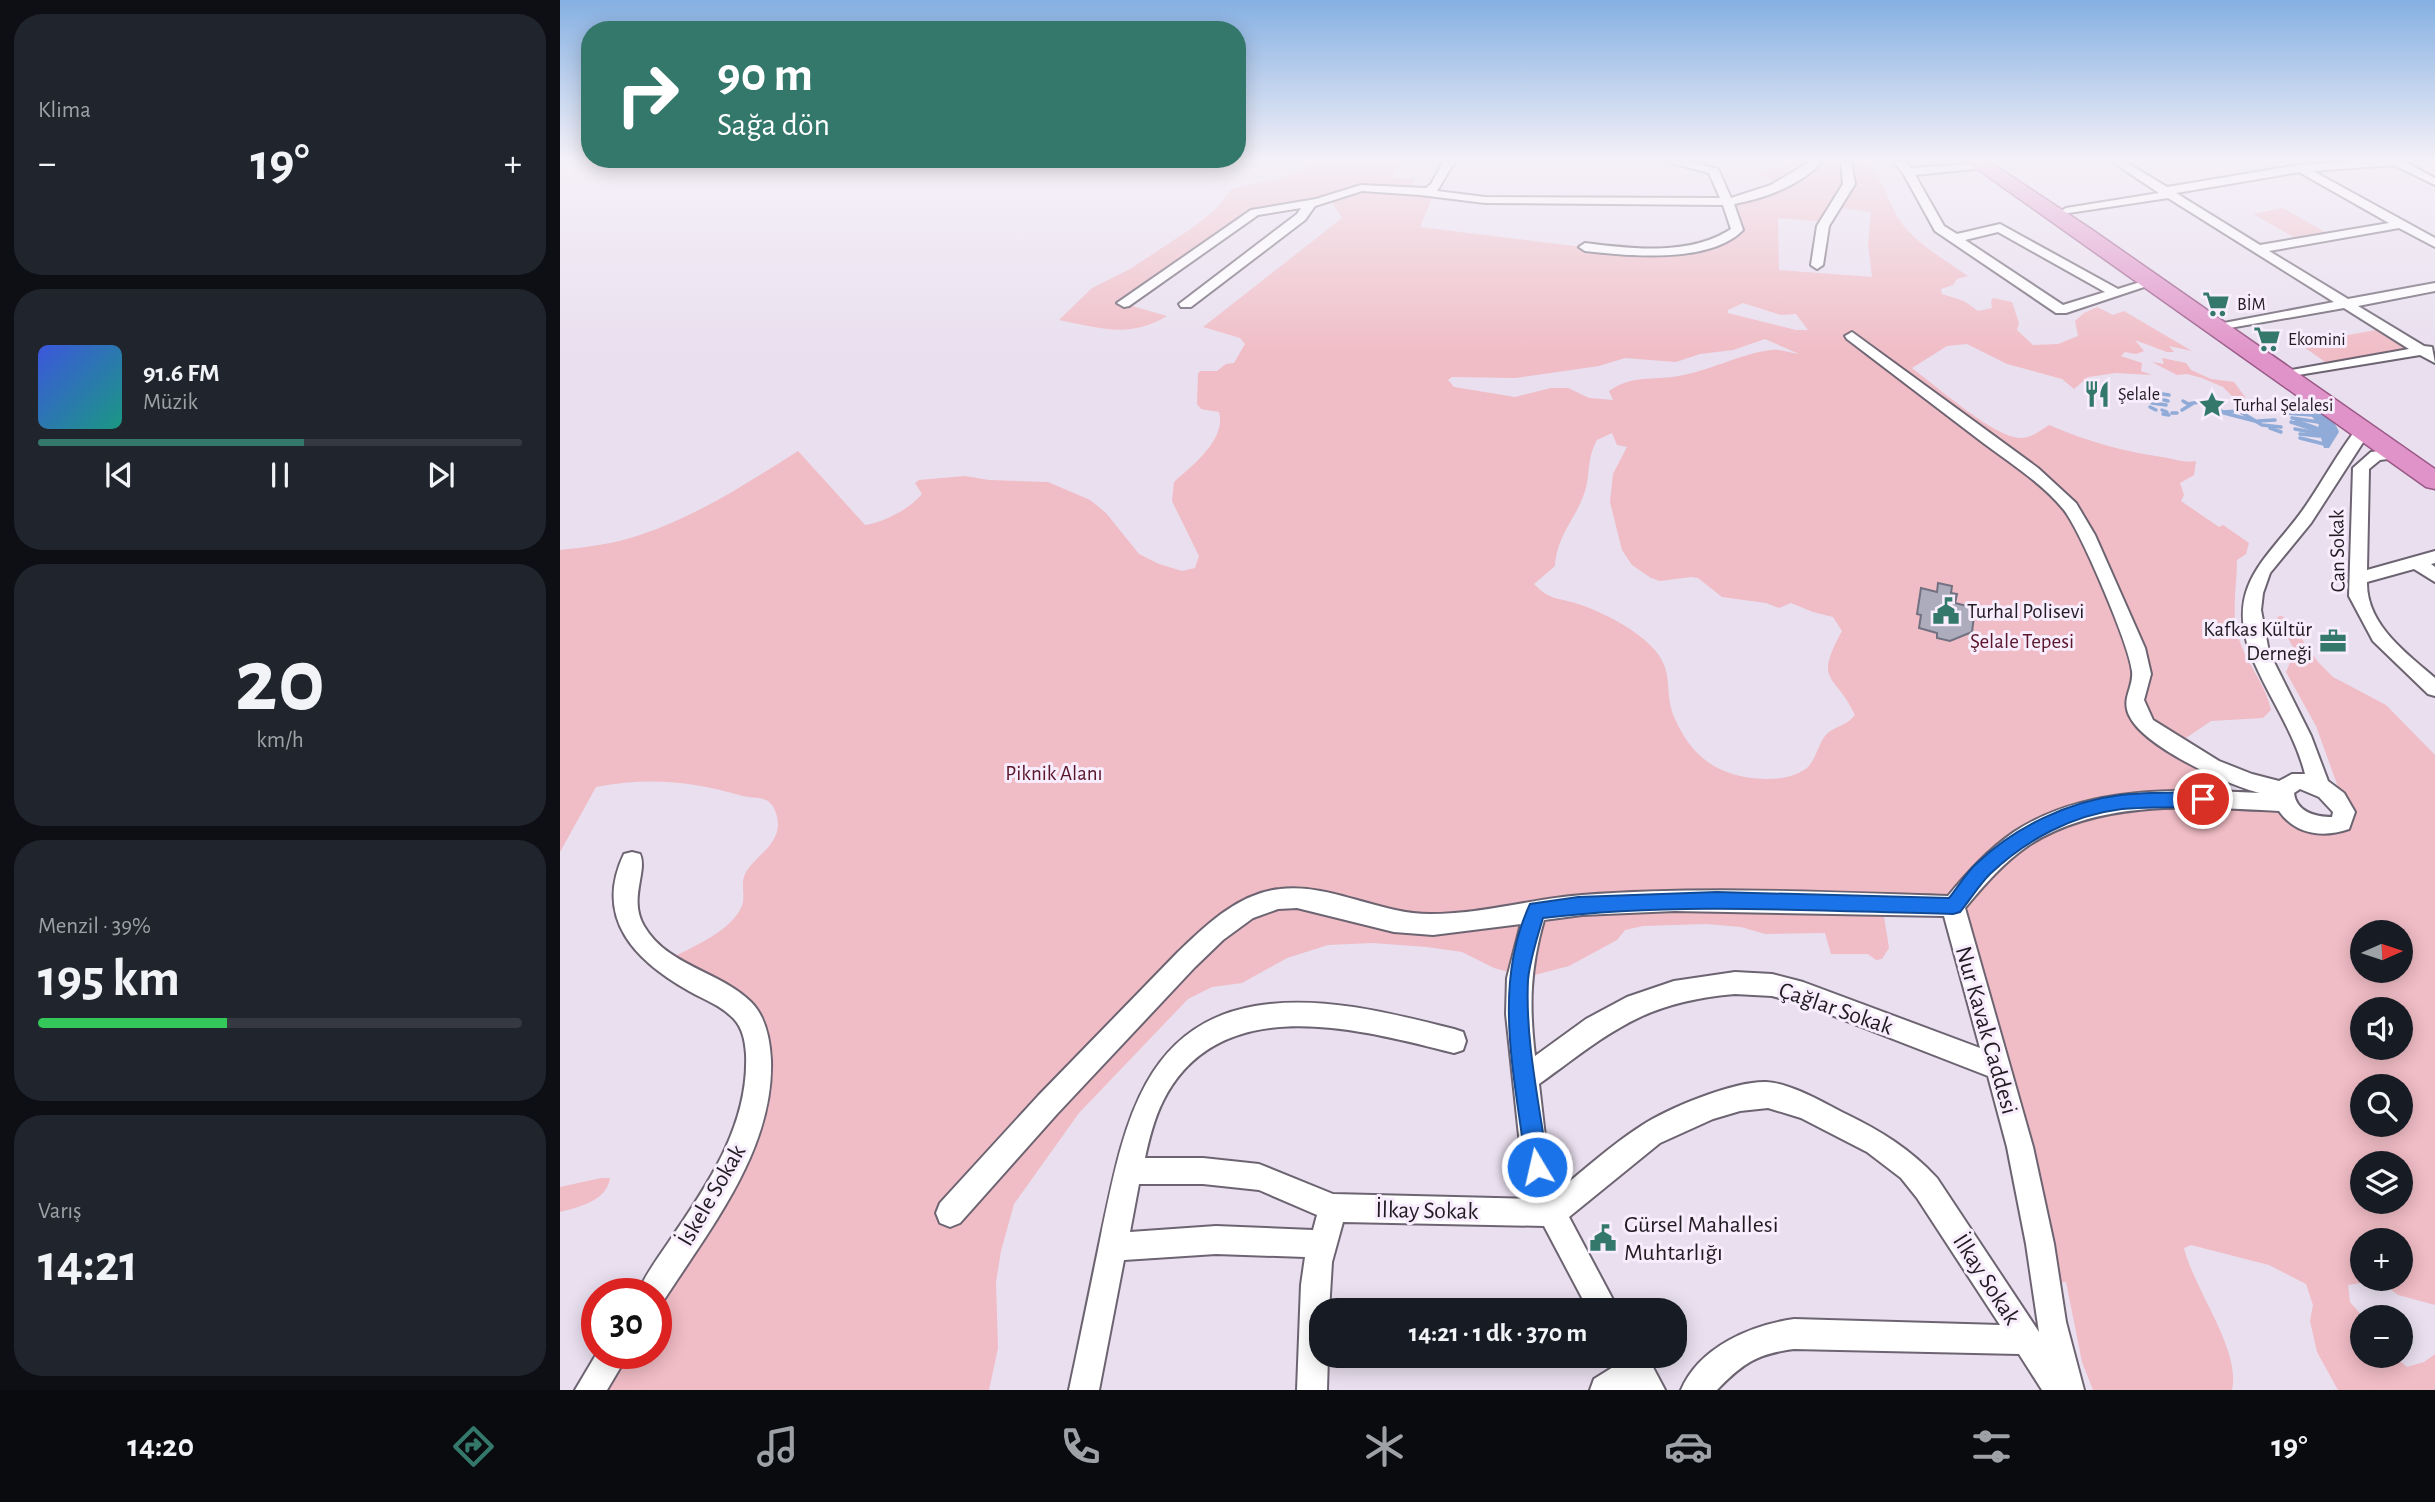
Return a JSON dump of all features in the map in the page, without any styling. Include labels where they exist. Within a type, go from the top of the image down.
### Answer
[{"type":"highway","points":[[2073,226],[2361,435],[2435,470]]},
{"type":"highway","points":[[2086,226],[2297,373],[2361,435]]},
{"type":"highway","points":[[2403,453],[2435,481]]},
{"type":"street","points":[[1125,303],[1234,226]]},
{"type":"street","points":[[1186,304],[1289,226]]},
{"type":"street","points":[[1585,247],[1644,251],[1709,243],[1737,230],[1736,226]]},
{"type":"street","points":[[1817,265],[1823,226]]},
{"type":"street","points":[[1938,226],[1953,239],[2061,310],[2153,282]]},
{"type":"street","points":[[1953,239],[2010,226]]},
{"type":"street","points":[[2221,226],[2346,304],[2428,350],[2435,359]]},
{"type":"street","points":[[2258,249],[2390,226]]},
{"type":"street","points":[[2404,226],[2435,243]]},
{"type":"street","points":[[2000,228],[2116,293]]},
{"type":"street","points":[[2230,326],[2435,287]]},
{"type":"street","points":[[1852,336],[2032,472],[2070,507],[2087,536],[2141,662],[2142,674],[2134,700],[2138,714],[2146,725],[2212,767],[2284,797],[2298,817],[2317,826],[2326,828],[2341,824],[2344,818],[2341,805],[2319,786],[2300,781],[2292,782],[2284,797]]},
{"type":"street","points":[[2297,373],[2428,350]]},
{"type":"street","points":[[2361,435],[2370,459],[2381,454],[2403,453]]},
{"type":"street","points":[[2319,786],[2306,743],[2256,642],[2252,625],[2253,593],[2260,577],[2304,520],[2361,435]]},
{"type":"street","name":"Can Sokak","points":[[2370,459],[2361,468],[2358,596],[2373,628],[2386,644],[2435,689]]},
{"type":"street","points":[[2359,578],[2435,557]]},
{"type":"street","points":[[2417,562],[2435,576]]},
{"type":"street","points":[[950,1213],[1072,1078],[1176,971],[1244,912],[1262,903],[1292,898],[1406,924],[1429,925],[1479,921],[1536,910],[1637,902],[1744,900],[1953,906],[1982,870],[2026,836],[2049,823],[2098,806],[2184,799],[2284,797]]},
{"type":"street","name":"İskele Sokak","points":[[632,861],[625,881],[626,918],[640,943],[679,973],[728,999],[747,1014],[758,1059],[756,1093],[750,1122],[737,1153],[717,1192],[662,1278]]},
{"type":"street","name":"Nur Kavak Caddesi","points":[[1953,906],[2020,1146],[2040,1244],[2051,1322],[2069,1390]]},
{"type":"street","points":[[1536,910],[1519,978],[1518,1014],[1537,1167],[1541,1188],[1552,1213],[1598,1298]]},
{"type":"street","name":"Çağlar Sokak","points":[[1525,1078],[1617,1014],[1646,1001],[1708,987],[1745,983],[1771,985],[1803,993],[1997,1067]]},
{"type":"street","points":[[1084,1390],[1128,1171],[1148,1103],[1159,1082],[1185,1052],[1228,1024],[1285,1016],[1343,1017],[1454,1041]]},
{"type":"street","name":"İlkay Sokak","points":[[1128,1171],[1203,1171],[1259,1177],[1333,1208],[1552,1213],[1651,1134],[1683,1117],[1740,1098],[1768,1095],[1782,1098],[1806,1107],[1876,1143],[1910,1169],[1927,1188],[2060,1390]]},
{"type":"street","points":[[1312,1390],[1315,1285],[1322,1245],[1333,1208]]},
{"type":"street","points":[[1111,1248],[1214,1238],[1285,1240],[1322,1245]]},
{"type":"street","points":[[1696,1390],[1739,1348],[1757,1339],[1773,1336],[2027,1340]]},
{"type":"street","points":[[590,1390],[604,1369]]},
{"type":"street","points":[[1605,1390],[1639,1372]]},
{"type":"green space","points":[[1194,226],[1238,226],[1125,304],[1167,316],[1140,327],[1114,330],[1059,320],[1092,288],[1130,269]]},
{"type":"green space","points":[[1332,226],[1420,226],[1607,250],[1682,249],[1733,233],[1731,226],[1778,226],[1779,270],[1872,277],[1868,244],[1870,226],[1904,226],[1917,240],[1968,276],[1941,289],[1942,294],[1964,301],[1978,311],[1992,308],[1993,298],[2012,302],[2019,323],[2017,330],[2033,345],[2058,344],[2078,336],[2075,321],[2097,307],[2113,315],[2124,311],[2192,351],[2169,346],[2174,352],[2167,352],[2135,340],[2144,351],[2136,354],[2125,352],[2121,356],[2142,363],[2141,371],[2152,375],[2116,373],[2088,377],[2074,389],[2062,379],[2007,364],[1967,344],[1947,346],[1912,368],[1976,417],[2014,437],[2028,437],[2049,425],[2122,449],[2182,461],[2196,461],[2194,475],[2180,483],[2184,495],[2181,501],[2219,527],[2223,525],[2249,543],[2246,554],[2237,560],[2236,626],[2241,646],[2265,691],[2271,710],[2263,718],[2211,721],[2183,740],[2207,758],[2222,800],[2285,803],[2317,826],[2347,812],[2316,726],[2286,672],[2295,651],[2277,617],[2281,616],[2288,619],[2318,662],[2333,677],[2386,705],[2435,755],[2435,1305],[2398,1295],[2393,1291],[2413,1291],[2413,1228],[2350,1228],[2348,1285],[2353,1305],[2350,1305],[2350,1368],[2413,1368],[2413,1365],[2424,1362],[2435,1354],[2435,1390],[2338,1390],[2317,1352],[2310,1321],[2313,1305],[2306,1284],[2269,1265],[2191,1245],[2184,1248],[2230,1356],[2232,1390],[2093,1390],[2082,1362],[2066,1282],[2046,1284],[1953,906],[1882,904],[1889,948],[1882,959],[1876,960],[1868,954],[1831,954],[1825,933],[1765,934],[1741,927],[1706,924],[1643,926],[1625,930],[1617,940],[1569,966],[1527,977],[1494,968],[1462,952],[1427,947],[1372,943],[1328,945],[1287,958],[1242,983],[1212,987],[1188,999],[1079,1113],[1014,1204],[996,1282],[998,1348],[989,1390],[590,1390],[604,1369],[672,1369],[672,1278],[662,1278],[717,1192],[737,1153],[753,1027],[664,962],[718,933],[735,917],[743,904],[743,881],[746,872],[770,845],[778,825],[773,806],[763,799],[670,782],[615,784],[596,787],[560,852],[560,550],[620,541],[661,527],[722,498],[798,451],[865,525],[888,518],[911,504],[922,494],[915,483],[919,480],[965,476],[989,480],[1048,482],[1090,500],[1106,513],[1139,554],[1182,571],[1195,568],[1199,556],[1172,501],[1174,482],[1206,451],[1218,432],[1219,412],[1201,409],[1197,404],[1198,374],[1200,371],[1217,371],[1226,364],[1234,363],[1245,344],[1240,338],[1203,327]],"holes":[[[1743,303],[1781,315],[1796,314],[1808,330],[1796,330],[1728,313],[1728,310]],[[1765,339],[1799,354],[1775,350],[1760,352],[1685,375],[1632,381],[1609,391],[1613,400],[1589,398],[1568,388],[1551,388],[1515,397],[1454,387],[1448,380],[1452,377],[1515,378],[1599,366],[1625,358],[1676,362],[1700,354],[1733,350]],[[1612,433],[1617,445],[1627,447],[1613,474],[1610,502],[1622,550],[1632,565],[1660,581],[1698,578],[1722,597],[1766,603],[1779,608],[1791,603],[1833,617],[1842,631],[1833,648],[1828,670],[1855,715],[1826,735],[1813,760],[1797,774],[1777,779],[1750,778],[1711,764],[1700,756],[1682,733],[1671,709],[1663,663],[1650,645],[1627,627],[1608,617],[1551,596],[1534,584],[1555,566],[1564,533],[1584,494],[1594,446],[1597,440]]]},
{"type":"green space","points":[[2274,226],[2314,226],[2332,236],[2300,241]]},
{"type":"green space","points":[[2386,328],[2422,351],[2332,367],[2300,344]]},
{"type":"green space","points":[[2162,358],[2186,363],[2191,370],[2211,379],[2234,382],[2245,397],[2244,400],[2233,397],[2223,387],[2202,378],[2187,374],[2177,375],[2152,362],[2164,364]]},
{"type":"green space","points":[[610,1178],[608,1186],[598,1198],[560,1212],[560,1187]]},
{"type":"water","points":[[2302,405],[2313,408],[2334,422],[2339,432],[2329,448],[2324,448],[2321,438],[2315,432],[2319,425]]},
{"type":"building","name":"Turhal Polisevi","points":[[1938,583],[1952,586],[1951,593],[1957,594],[1955,603],[1975,608],[1972,632],[1950,641],[1937,638],[1937,633],[1919,628],[1921,615],[1917,614],[1921,588],[1937,592]]},
{"type":"waterway","points":[[2162,394],[2169,395]]},
{"type":"waterway","points":[[2164,400],[2168,401]]},
{"type":"waterway","points":[[2183,401],[2188,404],[2205,401],[2223,412],[2239,411],[2262,425],[2281,427]]},
{"type":"waterway","points":[[2152,403],[2166,405]]},
{"type":"waterway","points":[[2182,410],[2192,404]]},
{"type":"waterway","points":[[2150,407],[2156,410]]},
{"type":"waterway","points":[[2162,410],[2167,412]]},
{"type":"waterway","points":[[2285,413],[2298,414],[2305,410]]},
{"type":"waterway","points":[[2172,413],[2177,413]]},
{"type":"waterway","points":[[2224,413],[2255,421]]},
{"type":"waterway","points":[[2163,414],[2169,415]]},
{"type":"waterway","points":[[2299,414],[2311,415]]},
{"type":"waterway","points":[[2292,418],[2318,422]]},
{"type":"waterway","points":[[2258,421],[2275,420]]},
{"type":"waterway","points":[[2296,421],[2316,428]]},
{"type":"waterway","points":[[2291,422],[2315,430]]},
{"type":"waterway","points":[[2270,428],[2281,432]]},
{"type":"waterway","points":[[2295,429],[2316,433]]},
{"type":"waterway","points":[[2300,434],[2319,436]]},
{"type":"waterway","points":[[2300,438],[2324,444]]},
{"type":"place","name":"BİM","points":[[2216,304]]},
{"type":"place","name":"Ekomini","points":[[2267,339]]},
{"type":"place","name":"Şelale","points":[[2097,394]]},
{"type":"place","name":"Turhal Şelalesi","points":[[2212,405]]},
{"type":"place","name":"Turhal Polisevi","points":[[1946,611]]},
{"type":"place","name":"Kafkas Kültür Derneği","points":[[2333,641]]},
{"type":"place","name":"Gürsel Mahallesi Muhtarlığı","points":[[1603,1238]]},
{"type":"route","points":[[1537,1167],[1518,1014],[1519,978],[1536,910],[1578,905],[1717,900],[1953,906],[1982,870],[2003,852],[2049,823],[2098,806],[2123,802],[2203,799]]},
{"type":"park label","name":"Şelale Tepesi","points":[[2022,641]]},
{"type":"park label","name":"Piknik Alanı","points":[[1054,773]]}]
